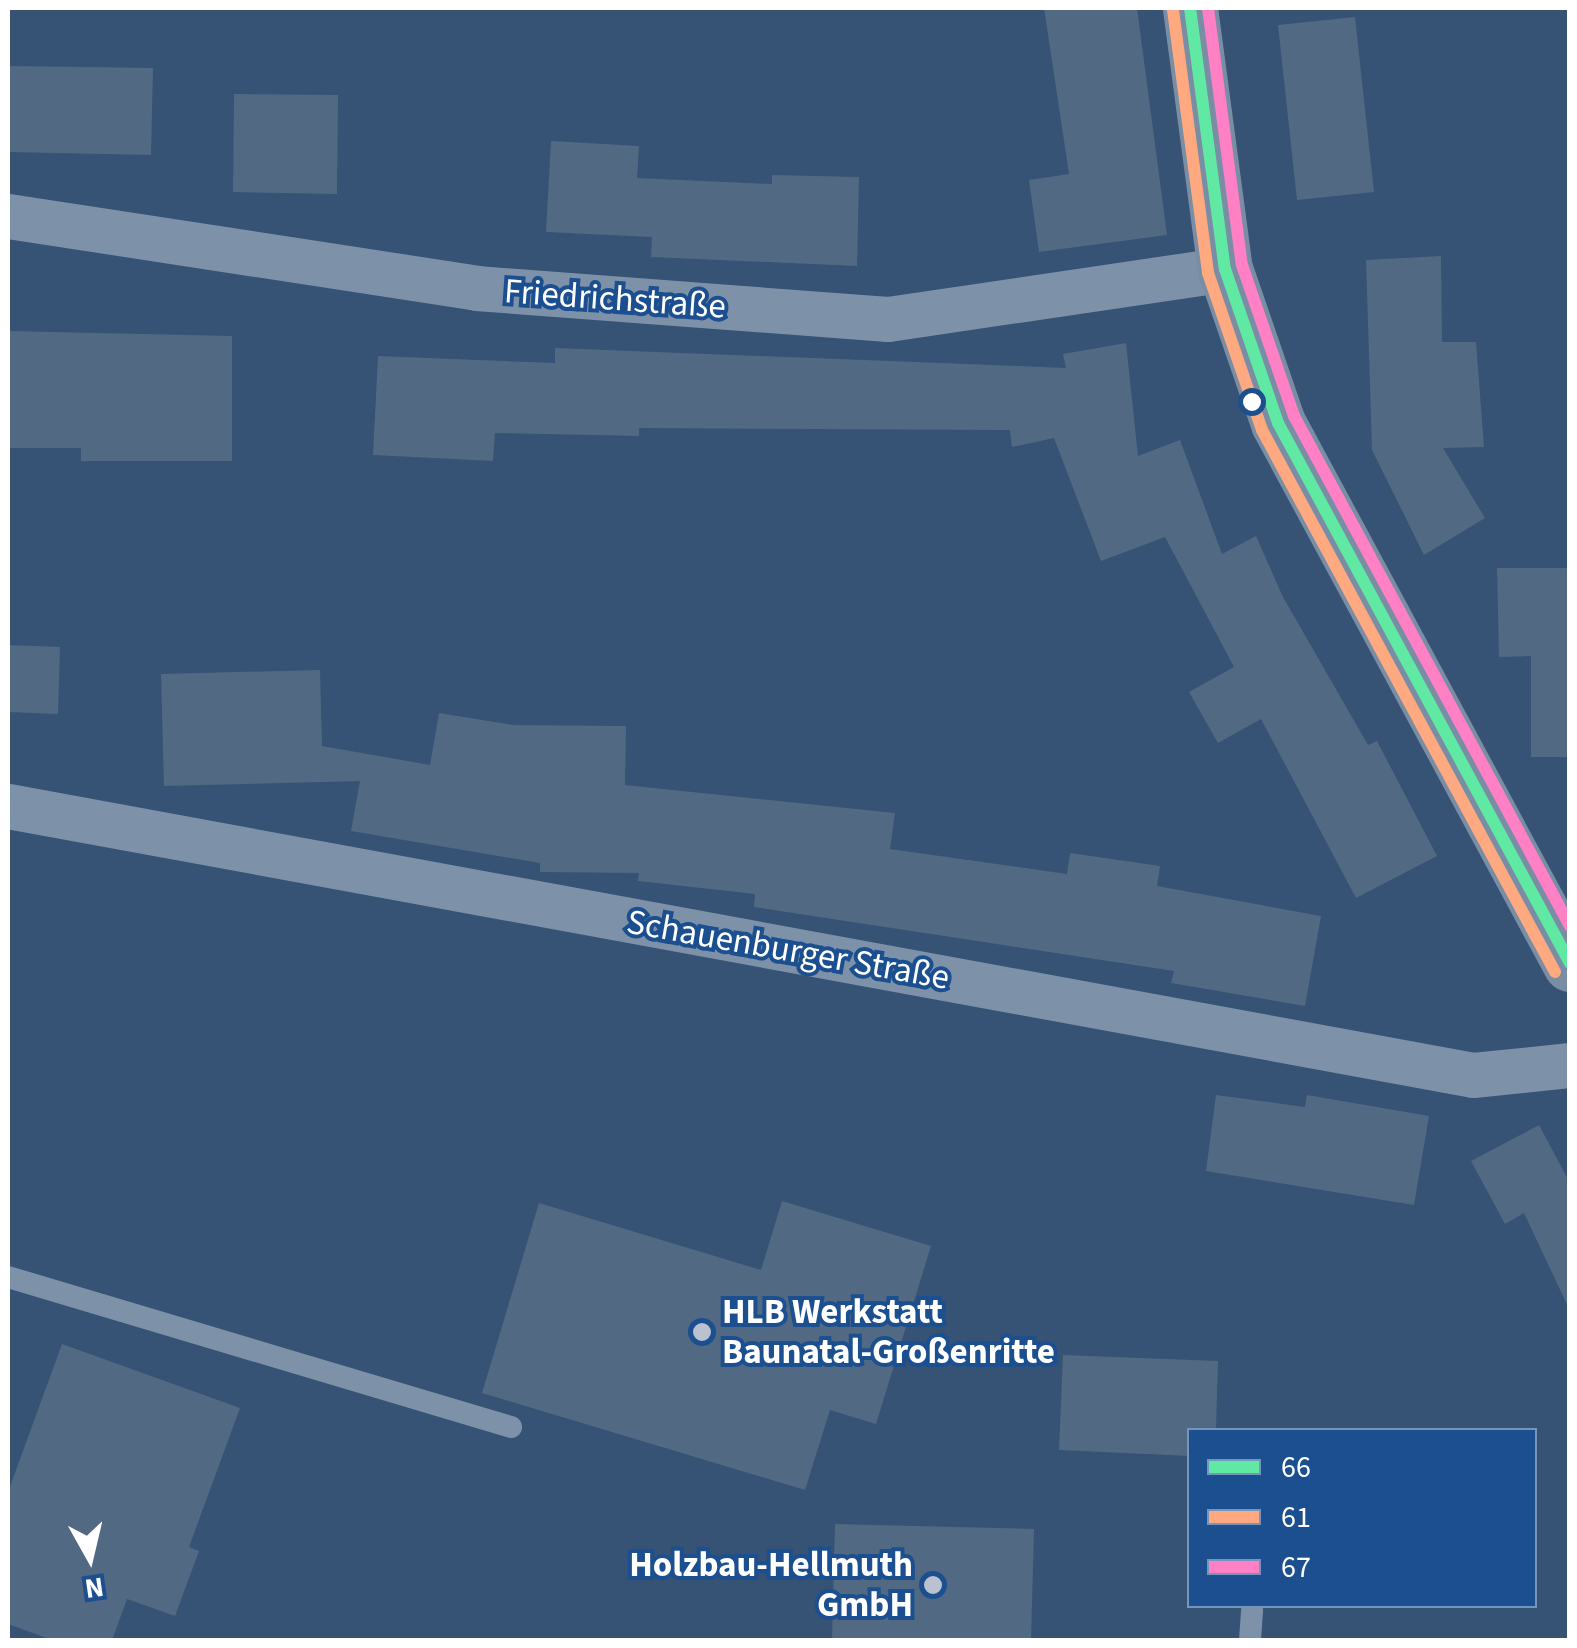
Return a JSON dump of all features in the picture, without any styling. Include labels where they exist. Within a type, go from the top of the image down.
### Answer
[{"type":"street","points":[[1190,8],[1225,269],[1278,422],[1570,964]]},
{"type":"street","name":"Friedrichstraße","points":[[8,216],[476,288],[888,319],[1225,269]]},
{"type":"street","name":"Schauenburger Straße","points":[[8,806],[1473,1074],[1570,1065]]},
{"type":"lane","points":[[8,1277],[511,1428]]},
{"type":"lane","points":[[1250,1640],[1252,1610]]},
{"type":"building","points":[[1044,8],[1137,8],[1167,235],[1039,252],[1029,180],[1069,174]]},
{"type":"building","points":[[1355,17],[1374,192],[1297,200],[1278,25]]},
{"type":"building","points":[[8,66],[153,68],[151,155],[8,152]]},
{"type":"building","points":[[234,94],[338,95],[337,194],[233,192]]},
{"type":"building","points":[[551,141],[639,146],[637,178],[772,184],[772,175],[859,177],[857,266],[651,257],[652,237],[546,232]]},
{"type":"building","points":[[1441,256],[1442,342],[1476,342],[1484,447],[1443,448],[1485,518],[1424,555],[1372,450],[1366,260]]},
{"type":"building","points":[[8,331],[232,336],[232,461],[81,461],[81,448],[8,448]]},
{"type":"building","points":[[1126,343],[1138,456],[1180,440],[1222,554],[1256,536],[1283,597],[1368,745],[1377,741],[1437,856],[1356,898],[1261,719],[1218,743],[1189,692],[1234,667],[1165,537],[1101,561],[1054,438],[1012,447],[1010,430],[639,428],[639,436],[495,433],[493,461],[373,455],[378,356],[555,363],[555,348],[1066,368],[1063,354]]},
{"type":"building","points":[[1497,568],[1570,568],[1570,757],[1531,757],[1531,656],[1499,657]]},
{"type":"building","points":[[8,645],[60,647],[58,714],[8,712]]},
{"type":"building","points":[[320,670],[322,746],[430,765],[439,713],[513,725],[626,726],[625,785],[895,813],[890,849],[1067,874],[1070,853],[1160,866],[1157,886],[1321,916],[1305,1006],[1171,983],[1174,971],[754,907],[755,894],[638,881],[639,873],[540,872],[540,863],[351,831],[360,781],[164,786],[161,674]]},
{"type":"building","points":[[1216,1095],[1305,1107],[1307,1095],[1429,1116],[1414,1205],[1206,1171]]},
{"type":"building","points":[[1539,1125],[1570,1183],[1570,1311],[1524,1213],[1505,1224],[1471,1161]]},
{"type":"building","name":"HLB Werkstatt Baunatal-Großenritte","points":[[782,1201],[931,1246],[876,1424],[830,1410],[805,1490],[482,1393],[539,1203],[761,1270]]},
{"type":"building","points":[[62,1344],[240,1408],[189,1547],[199,1551],[175,1616],[127,1599],[112,1640],[52,1640],[8,1624],[8,1492]]},
{"type":"building","points":[[1063,1355],[1218,1361],[1216,1428],[1187,1428],[1187,1456],[1059,1450]]},
{"type":"building","name":"Holzbau-Hellmuth GmbH","points":[[835,1524],[1034,1529],[1031,1640],[832,1640]]},
{"type":"transit line","name":"66","points":[[1190,8],[1225,269],[1278,423],[1570,963]]},
{"type":"transit line","name":"67","points":[[1208,8],[1242,265],[1294,416],[1570,926]]},
{"type":"transit line","name":"61","points":[[1173,10],[1208,273],[1262,430],[1555,972]]},
{"type":"place","name":"HLB Werkstatt Baunatal-Großenritte","points":[[702,1332]]},
{"type":"place","name":"Holzbau-Hellmuth GmbH","points":[[933,1585]]}]
